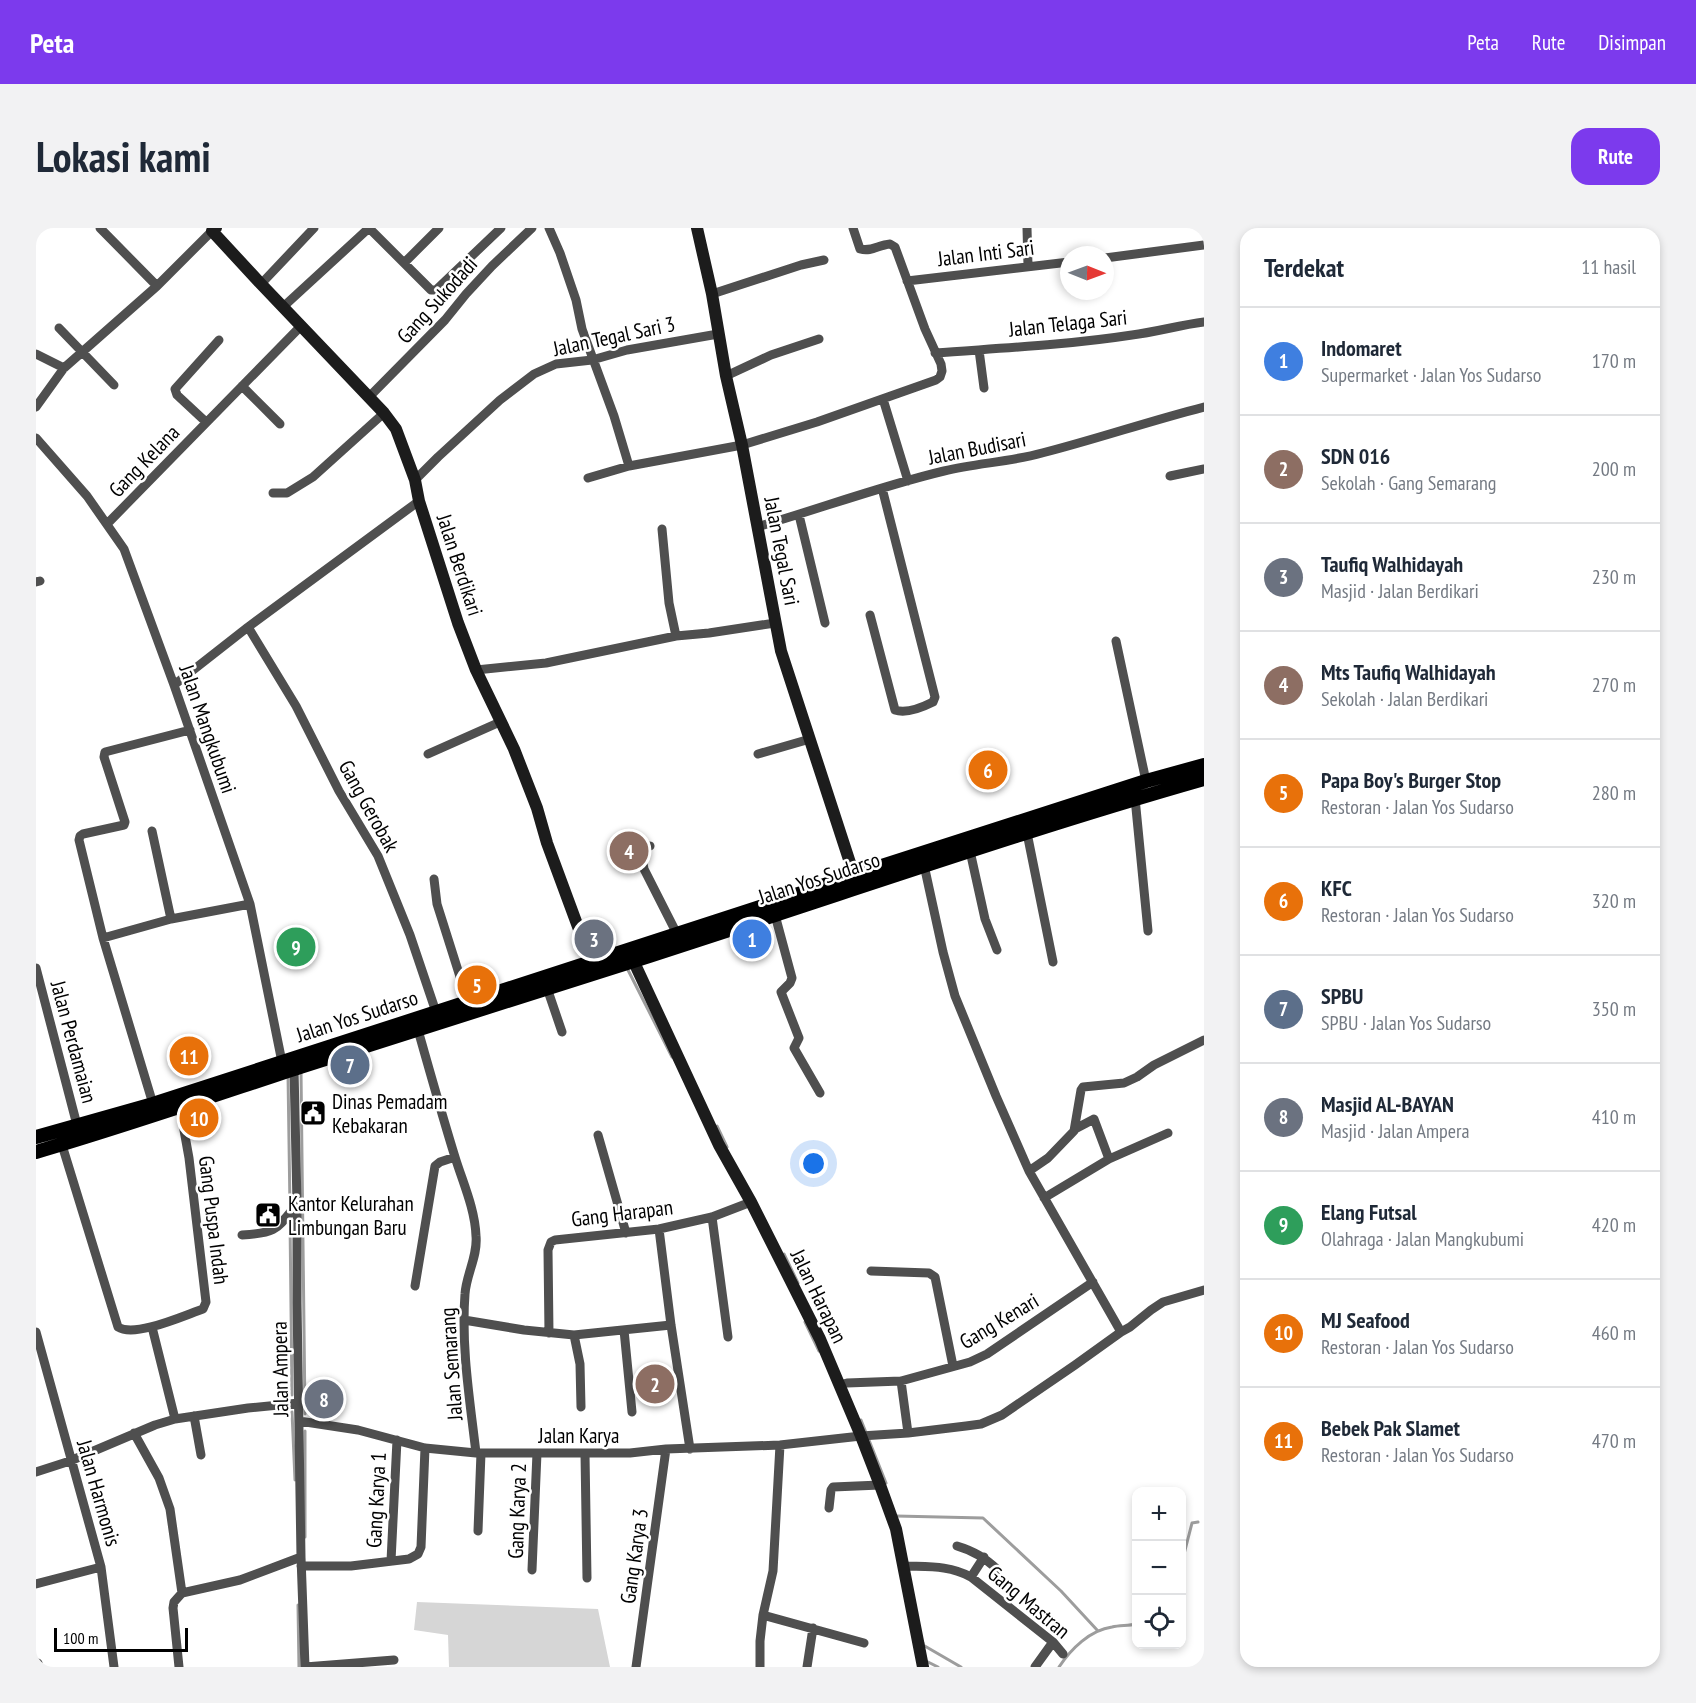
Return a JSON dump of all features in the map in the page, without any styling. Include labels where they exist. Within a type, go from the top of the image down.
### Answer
[{"type":"main road","name":"Jalan Yos Sudarso","points":[[41,1136],[418,1030],[591,962],[854,875],[985,840],[1146,781],[1204,765]]},
{"type":"main road","name":"Jalan Yos Sudarso","points":[[49,1149],[180,1108],[436,1012],[468,1002],[547,988],[970,851],[985,840],[1027,833],[1135,798],[1204,779]]},
{"type":"main road","points":[[41,1136],[49,1149]]},
{"type":"street","points":[[100,228],[157,286]]},
{"type":"street","points":[[261,284],[314,228]]},
{"type":"street","points":[[283,307],[369,228],[431,290],[436,290],[501,228]]},
{"type":"street","points":[[404,263],[439,228]]},
{"type":"street","name":"Gang Sukodadi","points":[[369,397],[445,320],[492,266],[532,228]]},
{"type":"street","points":[[549,228],[576,300],[582,329],[614,416],[629,466]]},
{"type":"street","name":"Jalan Tegal Sari","points":[[697,228],[742,445],[781,651],[854,875]]},
{"type":"street","points":[[588,478],[629,466],[742,445],[817,422],[936,380],[942,371],[941,364],[895,247],[890,244],[873,250],[860,249],[853,228]]},
{"type":"street","points":[[1027,228],[1028,266]]},
{"type":"street","points":[[36,406],[64,368],[157,286],[214,230]]},
{"type":"street","name":"Jalan Berdikari","points":[[214,230],[261,284],[384,413],[396,429],[415,480],[419,501],[458,623],[476,670],[513,749],[537,808],[547,843],[591,962]]},
{"type":"street","points":[[1114,257],[1204,245]]},
{"type":"street","points":[[711,294],[801,265],[824,260]]},
{"type":"street","name":"Jalan Inti Sari","points":[[908,281],[1060,263]]},
{"type":"street","name":"Jalan Telaga Sari","points":[[935,353],[1091,340],[1134,335],[1204,322]]},
{"type":"street","name":"Gang Kelana","points":[[107,524],[301,326]]},
{"type":"street","points":[[59,328],[114,385]]},
{"type":"street","name":"Jalan Tegal Sari 3","points":[[415,480],[500,400],[534,374],[556,364],[592,360],[627,350],[718,334]]},
{"type":"street","points":[[726,376],[771,355],[819,339]]},
{"type":"street","name":"Gang Kelana","points":[[206,422],[177,395],[175,389],[219,340]]},
{"type":"street","points":[[979,350],[984,388]]},
{"type":"street","points":[[36,354],[64,368]]},
{"type":"street","points":[[242,386],[280,424]]},
{"type":"street","points":[[883,399],[908,481]]},
{"type":"street","name":"Jalan Budisari","points":[[757,527],[945,471],[1037,455],[1204,407]]},
{"type":"street","points":[[273,493],[287,493],[313,477],[384,413]]},
{"type":"street","name":"Jalan Mangkubumi","points":[[36,438],[87,496],[124,549],[190,729],[250,903],[288,1066]]},
{"type":"street","points":[[1170,476],[1204,469]]},
{"type":"street","points":[[870,615],[895,710],[903,712],[933,702],[935,697],[882,488]]},
{"type":"street","points":[[174,686],[248,627],[419,501]]},
{"type":"street","points":[[799,515],[825,623]]},
{"type":"street","points":[[662,529],[669,603],[676,636]]},
{"type":"street","points":[[476,670],[546,663],[676,636],[775,623]]},
{"type":"street","name":"Gang Gerobak","points":[[248,627],[296,706],[339,791],[378,856],[410,934],[436,1012]]},
{"type":"street","points":[[1116,641],[1146,781]]},
{"type":"street","points":[[428,754],[500,722]]},
{"type":"street","points":[[153,1104],[103,938],[79,840],[83,834],[124,825],[125,822],[103,754],[105,752],[190,729]]},
{"type":"street","points":[[758,754],[810,740]]},
{"type":"street","points":[[1135,798],[1148,931]]},
{"type":"street","points":[[152,831],[171,920]]},
{"type":"street","points":[[1027,833],[1053,962]]},
{"type":"street","points":[[650,846],[640,849],[642,862],[677,934]]},
{"type":"street","points":[[970,851],[985,919],[997,950]]},
{"type":"street","points":[[924,865],[955,996],[1029,1171],[1121,1332]]},
{"type":"street","points":[[434,879],[437,904],[468,1002]]},
{"type":"street","points":[[103,938],[250,903]]},
{"type":"street","points":[[775,915],[792,978],[781,992],[799,1038],[794,1048],[820,1093]]},
{"type":"street","name":"Jalan Harapan","points":[[633,960],[719,1145],[843,1384],[896,1529],[925,1658]]},
{"type":"street","name":"Jalan Perdamaian","points":[[36,968],[77,1125]]},
{"type":"street","points":[[547,988],[562,1032]]},
{"type":"street","name":"Jalan Semarang","points":[[418,1030],[468,1195],[477,1239],[465,1286],[464,1320],[466,1365],[479,1454],[478,1531]]},
{"type":"street","points":[[1075,1129],[1083,1087],[1124,1083],[1204,1040]]},
{"type":"street","name":"Jalan Ampera","points":[[288,1066],[297,1204],[301,1561],[305,1667]]},
{"type":"street","name":"Gang Puspa Indah","points":[[49,1149],[120,1330],[152,1327],[203,1309],[206,1302],[180,1108]]},
{"type":"street","points":[[1029,1171],[1048,1158],[1075,1129],[1094,1119],[1109,1159]]},
{"type":"street","points":[[1044,1198],[1109,1159],[1168,1133]]},
{"type":"street","points":[[598,1135],[626,1233]]},
{"type":"street","points":[[415,1286],[435,1166],[455,1157]]},
{"type":"street","name":"Gang Harapan","points":[[549,1333],[549,1244],[555,1240],[659,1229],[712,1217],[750,1203]]},
{"type":"street","points":[[242,1235],[270,1232],[282,1223],[297,1204]]},
{"type":"street","points":[[712,1217],[728,1337]]},
{"type":"street","points":[[659,1229],[690,1449]]},
{"type":"street","points":[[871,1270],[929,1273],[935,1277],[953,1366]]},
{"type":"street","name":"Gang Kenari","points":[[843,1384],[902,1381],[970,1362],[987,1354],[1093,1282]]},
{"type":"street","name":"Jalan Karya","points":[[299,1421],[358,1430],[425,1448],[479,1454],[630,1453],[666,1449],[780,1445],[981,1424],[1002,1415],[1130,1328],[1164,1302],[1204,1290]]},
{"type":"street","points":[[464,1320],[574,1335],[671,1324]]},
{"type":"street","points":[[152,1327],[175,1419]]},
{"type":"street","points":[[624,1330],[632,1412]]},
{"type":"street","name":"Jalan Harmonis","points":[[36,1332],[101,1568],[114,1667]]},
{"type":"street","points":[[574,1335],[580,1365],[581,1407]]},
{"type":"street","points":[[902,1381],[908,1433]]},
{"type":"street","points":[[36,1472],[70,1461],[155,1425],[175,1419],[299,1403]]},
{"type":"street","points":[[195,1416],[201,1455]]},
{"type":"street","points":[[134,1434],[159,1478],[170,1509],[182,1593]]},
{"type":"street","name":"Gang Karya 1","points":[[391,1561],[397,1440]]},
{"type":"street","points":[[760,1667],[763,1615],[773,1571],[780,1445]]},
{"type":"street","points":[[179,1667],[173,1608],[174,1602],[182,1593],[240,1580],[301,1561],[351,1566],[414,1557],[418,1554],[421,1547],[425,1448]]},
{"type":"street","name":"Gang Karya 3","points":[[636,1667],[666,1449]]},
{"type":"street","name":"Gang Karya 2","points":[[532,1570],[537,1453]]},
{"type":"street","points":[[585,1454],[587,1578]]},
{"type":"street","points":[[829,1508],[833,1488],[880,1485]]},
{"type":"street","name":"Gang Mastran","points":[[957,1546],[984,1557],[998,1570]]},
{"type":"street","name":"Gang Mastran","points":[[971,1577],[984,1557]]},
{"type":"street","name":"Gang Mastran","points":[[904,1566],[945,1567],[959,1570],[1053,1642],[1063,1654]]},
{"type":"street","points":[[36,1584],[101,1568]]},
{"type":"street","points":[[763,1615],[864,1643]]},
{"type":"street","points":[[807,1667],[813,1628]]},
{"type":"street","points":[[1035,1667],[1053,1642]]},
{"type":"street","points":[[305,1667],[394,1660]]},
{"type":"shaded area","points":[[309,933],[315,951],[281,961],[277,943]]},
{"type":"shaded area","points":[[417,1602],[598,1609],[610,1667],[449,1667],[448,1635],[414,1630]]},
{"type":"waterway","points":[[628,970],[672,1057]]},
{"type":"waterway","points":[[301,1072],[305,1414]]},
{"type":"waterway","points":[[288,1074],[290,1208]]},
{"type":"waterway","points":[[717,1126],[727,1147]]},
{"type":"waterway","points":[[290,1219],[292,1395]]},
{"type":"waterway","points":[[784,1254],[798,1283]]},
{"type":"waterway","points":[[805,1322],[819,1351]]},
{"type":"waterway","points":[[292,1412],[295,1480]]},
{"type":"waterway","points":[[861,1420],[886,1483]]},
{"type":"waterway","points":[[305,1431],[305,1537]]},
{"type":"waterway","points":[[896,1516],[983,1518],[1061,1591],[1098,1631]]},
{"type":"waterway","points":[[1186,1546],[1192,1523],[1198,1522]]},
{"type":"waterway","points":[[298,1605],[299,1667]]},
{"type":"waterway","points":[[1059,1667],[1075,1647],[1089,1636],[1115,1626],[1132,1624]]},
{"type":"waterway","points":[[923,1643],[961,1667]]},
{"type":"waterway","points":[[928,1662],[938,1667]]},
{"type":"place","name":"KFC","points":[[988,770]]},
{"type":"place","name":"Mts Taufiq Walhidayah","points":[[629,851]]},
{"type":"place","name":"Taufiq Walhidayah","points":[[594,939]]},
{"type":"place","name":"Indomaret","points":[[752,939]]},
{"type":"place","name":"Elang Futsal","points":[[296,947]]},
{"type":"place","name":"Papa Boy's Burger Stop","points":[[477,985]]},
{"type":"place","name":"Bebek Pak Slamet","points":[[189,1056]]},
{"type":"place","name":"SPBU","points":[[350,1065]]},
{"type":"place","name":"Dinas Pemadam Kebakaran","points":[[313,1113]]},
{"type":"place","name":"MJ Seafood","points":[[199,1118]]},
{"type":"place","name":"Kantor Kelurahan Limbungan Baru","points":[[268,1215]]},
{"type":"place","name":"SDN 016","points":[[655,1384]]},
{"type":"place","name":"Masjid AL-BAYAN","points":[[324,1399]]}]
